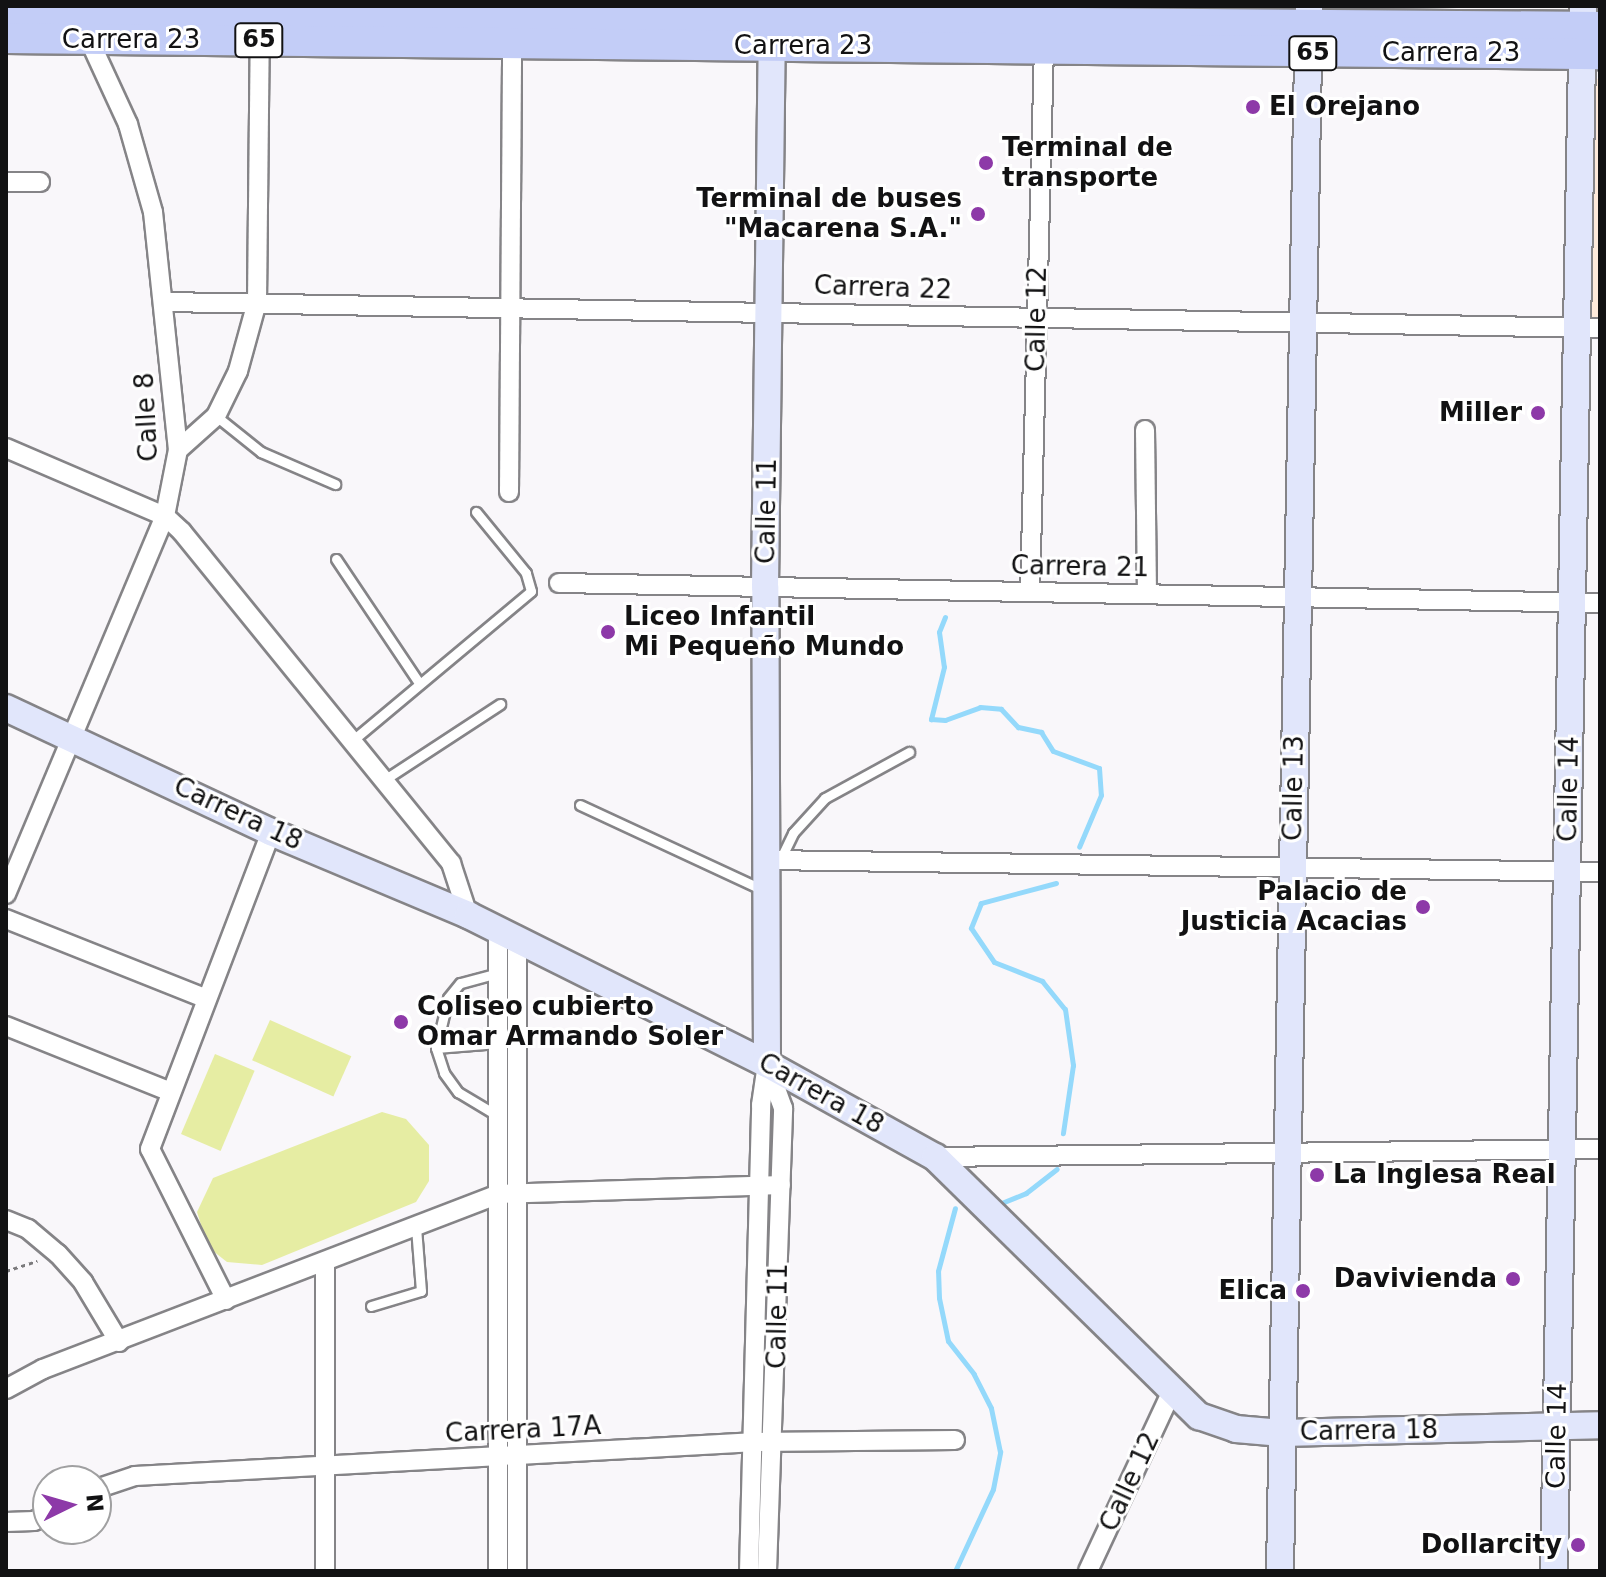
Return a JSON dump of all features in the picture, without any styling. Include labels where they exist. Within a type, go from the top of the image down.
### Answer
[{"type":"main road","name":"Carrera 23","points":[[6,15],[77,20],[512,23],[1043,21],[1590,34]]},
{"type":"main road","name":"Carrera 23","points":[[6,38],[77,20]]},
{"type":"street","name":"Calle 8","points":[[6,894],[165,516],[178,450],[165,302],[153,212],[132,138],[77,20]]},
{"type":"street","points":[[178,450],[216,416],[238,371],[257,302],[260,21]]},
{"type":"street","name":"Calle 12","points":[[1030,592],[1043,21]]},
{"type":"street","points":[[509,492],[512,23]]},
{"type":"street","name":"Calle 11","points":[[767,1571],[760,1186],[761,1105],[767,1064],[765,891],[772,860],[765,587],[771,310],[772,24]]},
{"type":"street","name":"Calle 13","points":[[1280,1571],[1308,29]]},
{"type":"street","name":"Calle 14","points":[[1554,1571],[1572,603],[1589,328],[1590,34]]},
{"type":"street","points":[[6,182],[40,182]]},
{"type":"street","name":"Carrera 22","points":[[165,302],[771,310],[1037,320],[1589,328]]},
{"type":"street","points":[[1145,430],[1147,594]]},
{"type":"street","points":[[6,448],[165,516],[204,553],[451,863],[468,915]]},
{"type":"street","name":"Carrera 21","points":[[559,583],[1600,603]]},
{"type":"street","name":"Carrera 18","points":[[6,708],[271,832],[508,934],[767,1064],[935,1157],[1171,1393],[1211,1420],[1236,1429],[1282,1433],[1600,1425]]},
{"type":"street","points":[[226,1300],[150,1149],[271,832]]},
{"type":"street","points":[[772,860],[1292,870],[1600,872]]},
{"type":"street","points":[[6,919],[207,999]]},
{"type":"street","points":[[508,934],[498,973],[498,1116],[508,1192]]},
{"type":"street","points":[[508,934],[508,1456],[517,1530],[517,1571]]},
{"type":"street","points":[[6,1026],[171,1092]]},
{"type":"street","name":"Calle 11","points":[[749,1571],[766,1442],[781,1185],[783,1108],[767,1064]]},
{"type":"street","points":[[935,1157],[1600,1149]]},
{"type":"street","points":[[6,1389],[43,1369],[508,1192],[781,1185]]},
{"type":"street","points":[[6,1220],[28,1229],[58,1254],[83,1282],[119,1342]]},
{"type":"street","points":[[325,1264],[325,1571]]},
{"type":"street","name":"Calle 12","points":[[1088,1571],[1171,1393]]},
{"type":"street","name":"Carrera 17A","points":[[112,1484],[135,1476],[766,1442],[955,1440]]},
{"type":"street","points":[[498,1571],[498,1531],[508,1456]]},
{"type":"street","points":[[7,1529],[32,1520]]},
{"type":"street","points":[[498,1531],[517,1530]]},
{"type":"lane","points":[[216,416],[261,452],[335,484]]},
{"type":"lane","points":[[353,740],[531,591],[526,573],[476,512]]},
{"type":"lane","points":[[336,559],[419,683]]},
{"type":"lane","points":[[384,780],[500,704]]},
{"type":"lane","points":[[772,860],[825,798],[909,752]]},
{"type":"lane","points":[[580,805],[765,891]]},
{"type":"lane","points":[[498,973],[460,983],[448,998],[436,1048],[444,1073],[458,1092],[498,1116]]},
{"type":"lane","points":[[436,1048],[498,1043]]},
{"type":"lane","points":[[371,1306],[421,1291],[416,1227]]},
{"type":"path","points":[[6,1271],[58,1254]]},
{"type":"shaded area","points":[[1600,77],[1600,320],[1586,320],[1590,84]]},
{"type":"green space","points":[[270,1020],[351,1056],[333,1096],[252,1060]]},
{"type":"green space","points":[[215,1054],[255,1071],[221,1151],[181,1134]]},
{"type":"green space","points":[[382,1112],[406,1119],[429,1145],[429,1181],[416,1202],[262,1265],[227,1262],[208,1247],[197,1212],[213,1178]]},
{"type":"waterway","points":[[945,617],[939,632],[944,667],[931,719],[945,720],[980,707],[1001,709],[1018,727],[1041,732],[1053,751],[1099,768],[1101,795],[1079,847]]},
{"type":"waterway","points":[[1056,883],[981,903],[971,928],[994,962],[1042,981],[1065,1009],[1073,1065],[1063,1133]]},
{"type":"waterway","points":[[999,1204],[1026,1193],[1057,1169]]},
{"type":"waterway","points":[[955,1208],[938,1271],[939,1298],[948,1341],[974,1374],[991,1408],[1000,1452],[993,1489],[955,1571]]},
{"type":"place","name":"El Orejano","points":[[1253,107]]},
{"type":"place","name":"Terminal de transporte","points":[[986,163]]},
{"type":"place","name":"Terminal de buses \"Macarena S.A.\"","points":[[978,214]]},
{"type":"place","name":"Miller","points":[[1538,413]]},
{"type":"place","name":"Liceo Infantil Mi Pequeño Mundo","points":[[608,632]]},
{"type":"place","name":"Palacio de Justicia Acacias","points":[[1423,907]]},
{"type":"place","name":"Coliseo cubierto Omar Armando Soler","points":[[401,1022]]},
{"type":"place","name":"La Inglesa Real","points":[[1317,1175]]},
{"type":"place","name":"Davivienda","points":[[1513,1279]]},
{"type":"place","name":"Elica","points":[[1303,1291]]},
{"type":"place","name":"Dollarcity","points":[[1578,1545]]}]
